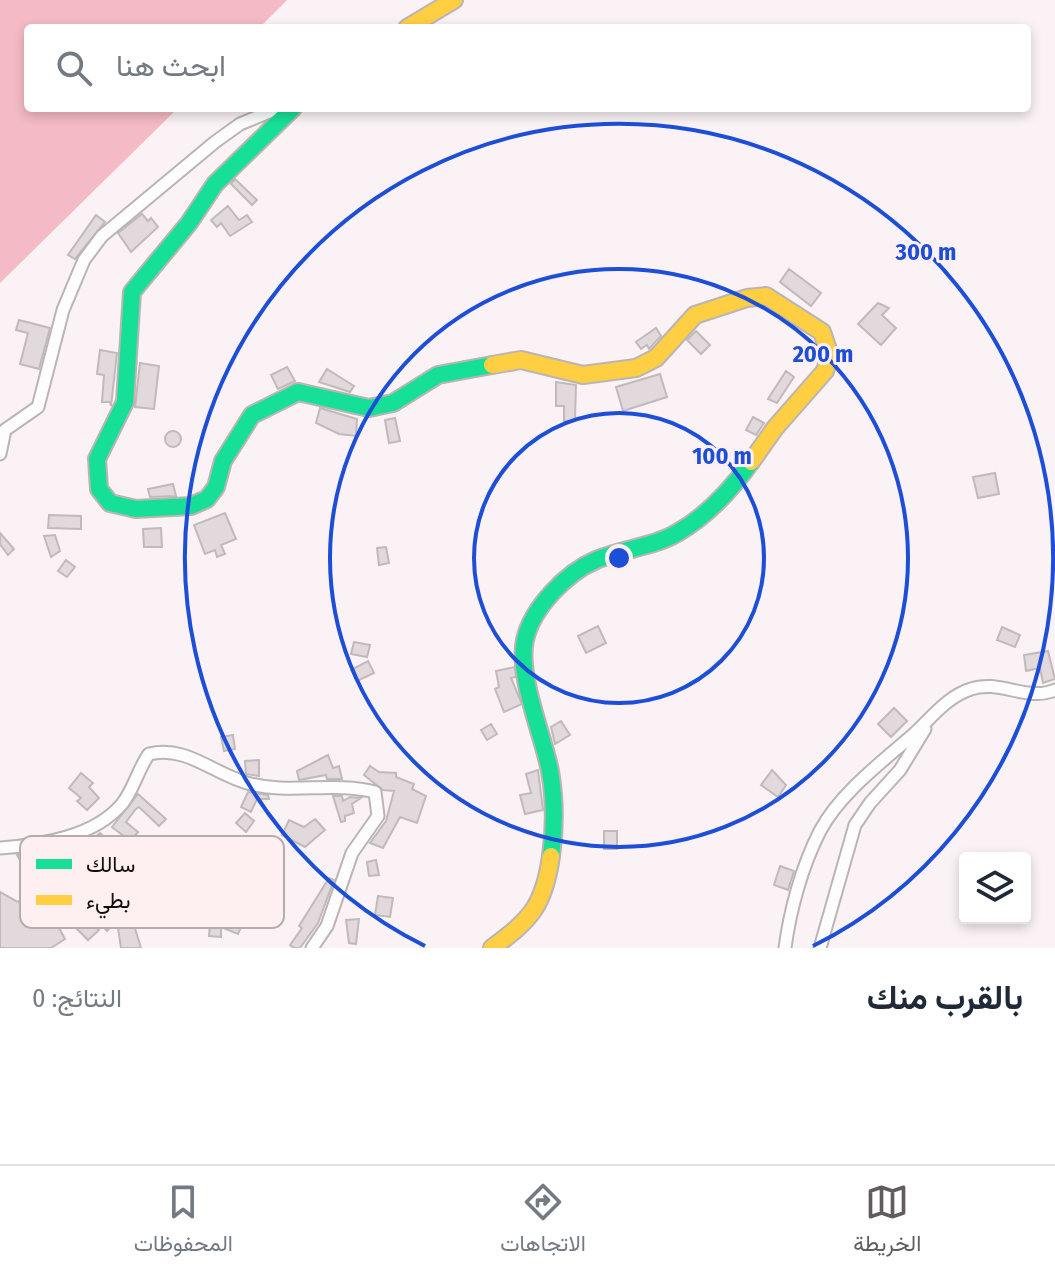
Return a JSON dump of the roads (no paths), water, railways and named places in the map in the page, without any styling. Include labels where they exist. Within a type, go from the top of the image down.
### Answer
[{"type":"street","points":[[414,24],[454,0]]},
{"type":"street","points":[[0,454],[5,430],[38,407],[63,310],[84,260],[102,236],[215,142],[240,124],[269,112]]},
{"type":"street","points":[[289,112],[215,184],[189,223],[132,292],[125,402],[97,459],[99,489],[110,503],[136,509],[191,506],[207,499],[216,487],[223,461],[252,415],[298,392],[369,408],[393,403],[438,375],[521,360],[583,375],[610,374],[636,368],[656,358],[670,347],[683,326],[695,315],[747,298],[766,296],[822,332],[828,343],[830,356],[825,371],[775,428],[739,479],[703,516],[674,535],[593,561],[554,591],[534,615],[524,642],[526,665],[550,772],[554,838],[539,906],[525,923],[492,948]]},
{"type":"street","points":[[785,948],[789,920],[821,830],[838,807],[931,718],[950,700],[973,688],[997,686],[1044,695],[1055,690]]},
{"type":"street","points":[[820,948],[855,825],[900,770],[931,718]]},
{"type":"street","points":[[61,836],[99,824],[122,804],[149,754],[162,751],[194,759],[250,784],[282,789],[358,788],[375,792],[378,816],[352,853],[327,926],[312,948]]},
{"type":"street","points":[[0,848],[20,846]]}]
